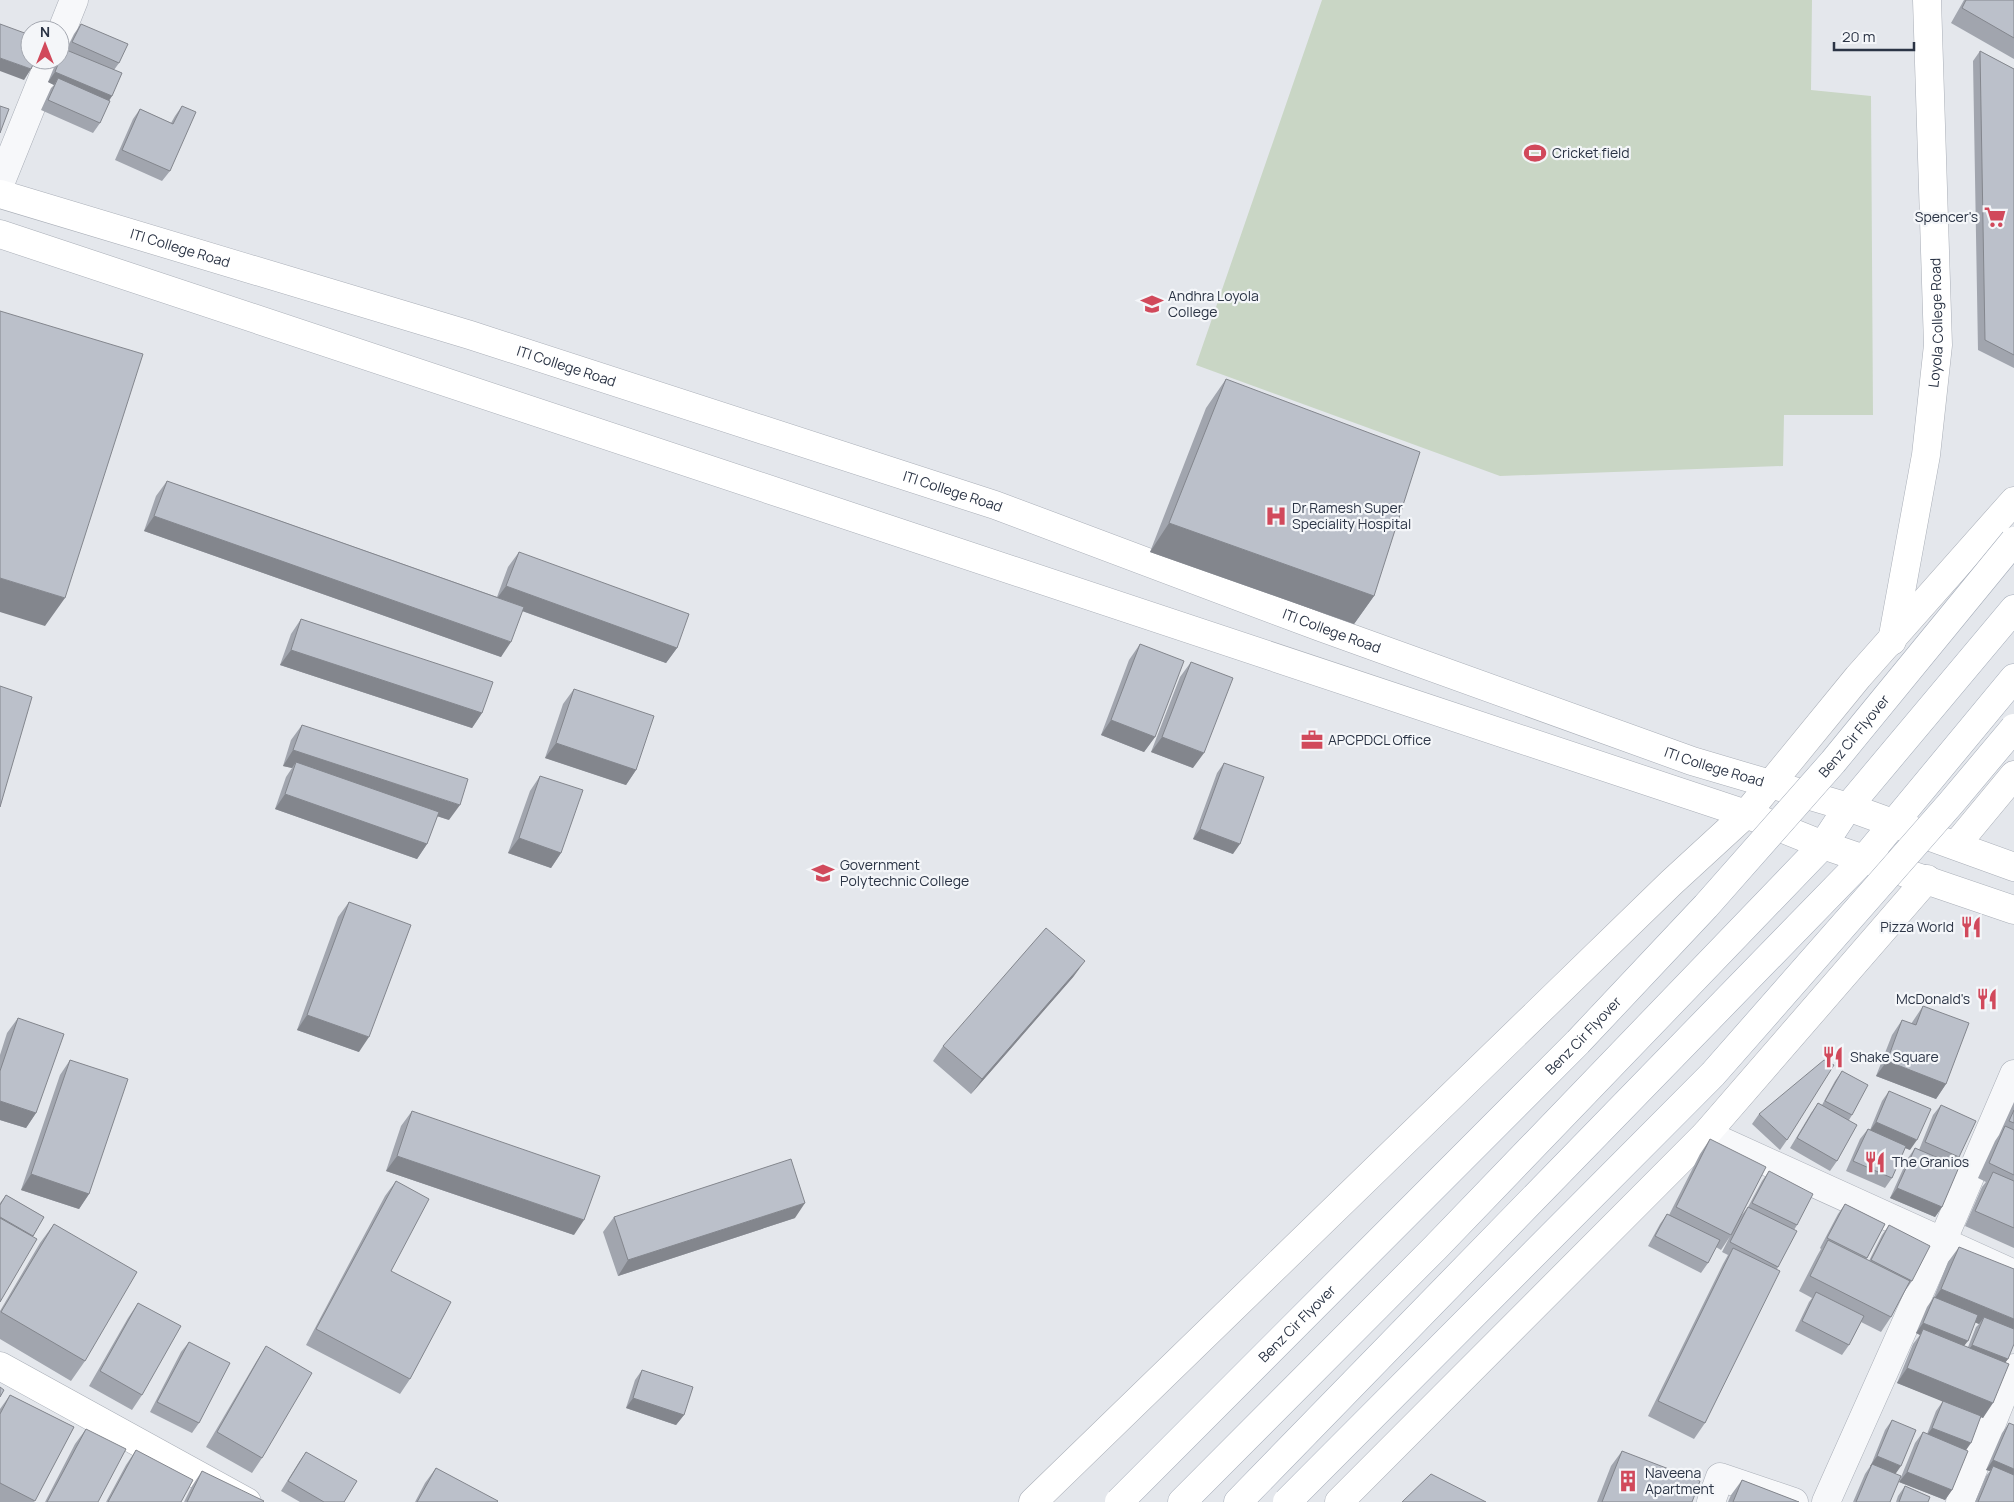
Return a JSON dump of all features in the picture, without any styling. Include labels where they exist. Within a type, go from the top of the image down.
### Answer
[{"type":"street","points":[[66,20],[74,0]]},
{"type":"street","name":"Loyola College Road","points":[[1892,641],[1926,455],[1938,346],[1928,0]]},
{"type":"street","points":[[0,184],[46,70]]},
{"type":"street","name":"ITI College Road","points":[[0,194],[470,335],[995,505],[1339,634],[1692,761],[1848,807],[2014,867]]},
{"type":"street","points":[[0,234],[1746,814],[1823,845],[2014,910]]},
{"type":"street","points":[[1033,1502],[1672,882],[1746,814],[1858,677],[1892,641],[2014,501]]},
{"type":"street","name":"Benz Cir Flyover","points":[[1118,1502],[1578,1042],[1699,913],[1833,762],[2014,540]]},
{"type":"street","points":[[1182,1502],[1442,1241],[1823,845],[1848,807],[2014,609]]},
{"type":"street","points":[[1238,1502],[1865,858],[1892,823],[2014,678]]},
{"type":"street","points":[[1287,1502],[1712,1074],[1951,803],[2014,728]]},
{"type":"street","points":[[1956,845],[2014,775]]},
{"type":"street","points":[[1339,1502],[1706,1134],[1927,879]]},
{"type":"street","points":[[1826,1502],[1942,1242],[2014,1074]]},
{"type":"street","points":[[1706,1134],[2014,1274]]},
{"type":"street","points":[[0,1366],[247,1502]]},
{"type":"street","points":[[1960,1502],[2014,1368]]},
{"type":"street","points":[[1711,1502],[1720,1477],[1794,1502]]},
{"type":"green space","points":[[1322,0],[1812,0],[1811,90],[1871,96],[1873,415],[1784,415],[1783,466],[1500,476],[1196,365]]},
{"type":"building","points":[[1966,0],[2014,0],[2014,38],[1962,8]]},
{"type":"building","points":[[0,24],[20,31],[20,65],[0,58]]},
{"type":"building","points":[[81,24],[128,44],[119,63],[72,42]]},
{"type":"building","points":[[70,51],[122,73],[112,96],[55,72],[56,70],[70,70]]},
{"type":"building","name":"Spencer's","points":[[1980,51],[2014,69],[2014,355],[1985,340]]},
{"type":"building","points":[[58,78],[110,101],[100,123],[48,100]]},
{"type":"building","points":[[0,106],[9,109],[0,133]]},
{"type":"building","points":[[182,106],[196,112],[170,171],[122,150],[140,109],[173,124]]},
{"type":"building","points":[[0,311],[143,354],[65,598],[0,578]]},
{"type":"building","name":"Dr Ramesh Super Speciality Hospital","points":[[1226,379],[1420,452],[1374,596],[1169,523]]},
{"type":"building","points":[[167,481],[524,607],[511,642],[154,516]]},
{"type":"building","points":[[519,552],[689,614],[677,648],[506,586]]},
{"type":"building","points":[[301,619],[493,682],[482,713],[291,650]]},
{"type":"building","points":[[1140,644],[1184,661],[1155,737],[1111,720]]},
{"type":"building","points":[[1191,662],[1233,678],[1204,753],[1162,737]]},
{"type":"building","points":[[0,686],[32,697],[0,807]]},
{"type":"building","points":[[574,689],[654,716],[636,770],[556,743]]},
{"type":"building","points":[[302,725],[468,779],[460,805],[293,750]]},
{"type":"building","points":[[296,762],[439,812],[427,844],[285,794]]},
{"type":"building","points":[[1224,763],[1264,777],[1240,844],[1200,829]]},
{"type":"building","points":[[540,776],[583,790],[561,853],[519,838]]},
{"type":"building","points":[[349,902],[411,925],[369,1037],[307,1015]]},
{"type":"building","points":[[1046,928],[1085,961],[982,1079],[943,1046]]},
{"type":"building","points":[[1923,1006],[1969,1023],[1946,1084],[1887,1061],[1902,1020],[1916,1025]]},
{"type":"building","points":[[18,1018],[64,1034],[36,1113],[0,1101],[0,1071]]},
{"type":"building","points":[[70,1060],[128,1079],[89,1194],[31,1174]]},
{"type":"building","points":[[1824,1060],[1834,1065],[1787,1140],[1759,1114]]},
{"type":"building","points":[[1842,1071],[1868,1085],[1852,1115],[1825,1101]]},
{"type":"building","points":[[1889,1091],[1931,1109],[1917,1140],[1876,1122]]},
{"type":"building","points":[[1818,1103],[1857,1125],[1837,1161],[1797,1138]]},
{"type":"building","points":[[1941,1105],[1976,1121],[1959,1157],[1925,1142]]},
{"type":"building","points":[[2014,1110],[2014,1123],[2009,1121]]},
{"type":"building","points":[[412,1111],[600,1176],[584,1220],[397,1156]]},
{"type":"building","points":[[2005,1126],[2014,1130],[2014,1175],[1989,1163]]},
{"type":"building","points":[[1868,1129],[1906,1146],[1892,1178],[1853,1161]]},
{"type":"building","points":[[1710,1139],[1766,1167],[1731,1235],[1676,1207]]},
{"type":"building","points":[[1915,1148],[1959,1167],[1942,1207],[1897,1188]]},
{"type":"building","points":[[791,1159],[805,1203],[628,1260],[614,1217]]},
{"type":"building","points":[[1769,1171],[1813,1194],[1797,1225],[1752,1203]]},
{"type":"building","points":[[1993,1172],[2014,1181],[2014,1228],[1975,1211]]},
{"type":"building","points":[[396,1181],[429,1199],[391,1271],[451,1302],[410,1379],[316,1329]]},
{"type":"building","points":[[6,1195],[44,1217],[33,1236],[0,1217],[0,1205]]},
{"type":"building","points":[[1845,1204],[1885,1224],[1867,1258],[1827,1238]]},
{"type":"building","points":[[1748,1207],[1797,1231],[1778,1267],[1730,1242]]},
{"type":"building","points":[[1667,1214],[1720,1240],[1708,1263],[1655,1236]]},
{"type":"building","points":[[0,1218],[37,1239],[0,1302]]},
{"type":"building","points":[[54,1224],[137,1272],[85,1361],[1,1312]]},
{"type":"building","points":[[1889,1225],[1930,1246],[1912,1281],[1871,1260]]},
{"type":"building","points":[[1828,1240],[1910,1281],[1891,1317],[1810,1276]]},
{"type":"building","points":[[1959,1247],[2014,1269],[2014,1319],[1941,1289]]},
{"type":"building","points":[[1733,1248],[1780,1271],[1705,1423],[1658,1401]]},
{"type":"building","points":[[1816,1292],[1864,1316],[1849,1345],[1802,1321]]},
{"type":"building","points":[[1934,1297],[1978,1315],[1968,1341],[1923,1323]]},
{"type":"building","points":[[138,1303],[181,1326],[142,1395],[100,1371]]},
{"type":"building","points":[[1984,1317],[2014,1329],[2014,1344],[2008,1359],[1972,1345]]},
{"type":"building","points":[[1923,1329],[2009,1364],[1993,1403],[1907,1368]]},
{"type":"building","points":[[189,1342],[230,1363],[199,1423],[157,1402]]},
{"type":"building","points":[[266,1346],[312,1373],[262,1458],[217,1432]]},
{"type":"building","points":[[642,1370],[693,1387],[684,1415],[633,1398]]},
{"type":"building","points":[[0,1387],[4,1390],[0,1397]]},
{"type":"building","points":[[10,1395],[74,1427],[35,1501],[0,1483],[0,1414]]},
{"type":"building","points":[[1943,1401],[1981,1416],[1971,1443],[1932,1428]]},
{"type":"building","points":[[1892,1420],[1916,1430],[1901,1466],[1877,1456]]},
{"type":"building","points":[[2009,1423],[2014,1425],[2014,1469],[1993,1460]]},
{"type":"building","points":[[86,1429],[126,1449],[98,1502],[47,1502]]},
{"type":"building","points":[[1923,1432],[1968,1451],[1952,1490],[1907,1472]]},
{"type":"building","points":[[136,1450],[193,1480],[181,1502],[108,1502]]},
{"type":"building","points":[[1622,1451],[1700,1481],[1692,1502],[1602,1502]]},
{"type":"building","points":[[306,1452],[357,1481],[344,1502],[324,1502],[288,1481]]},
{"type":"building","points":[[1872,1464],[1901,1476],[1890,1502],[1856,1502]]},
{"type":"building","points":[[1993,1466],[2014,1475],[2014,1502],[1978,1502]]},
{"type":"building","points":[[436,1468],[498,1501],[417,1502]]},
{"type":"building","points":[[202,1471],[264,1501],[187,1502]]},
{"type":"building","points":[[1431,1474],[1486,1502],[1402,1502]]},
{"type":"building","points":[[1742,1480],[1799,1502],[1733,1502]]},
{"type":"building","points":[[1905,1486],[1930,1497],[1928,1502],[1899,1502]]},
{"type":"place","name":"Cricket field","points":[[1535,153]]},
{"type":"place","name":"Spencer's","points":[[1995,217]]},
{"type":"place","name":"Andhra Loyola College","points":[[1152,304]]},
{"type":"place","name":"Dr Ramesh Super Speciality Hospital","points":[[1276,516]]},
{"type":"place","name":"APCPDCL Office","points":[[1312,740]]},
{"type":"place","name":"Government Polytechnic College","points":[[823,873]]},
{"type":"place","name":"Pizza World","points":[[1971,927]]},
{"type":"place","name":"McDonald's","points":[[1987,999]]},
{"type":"place","name":"Shake Square","points":[[1833,1057]]},
{"type":"place","name":"The Granios","points":[[1875,1162]]},
{"type":"place","name":"Naveena Apartment","points":[[1628,1481]]}]
